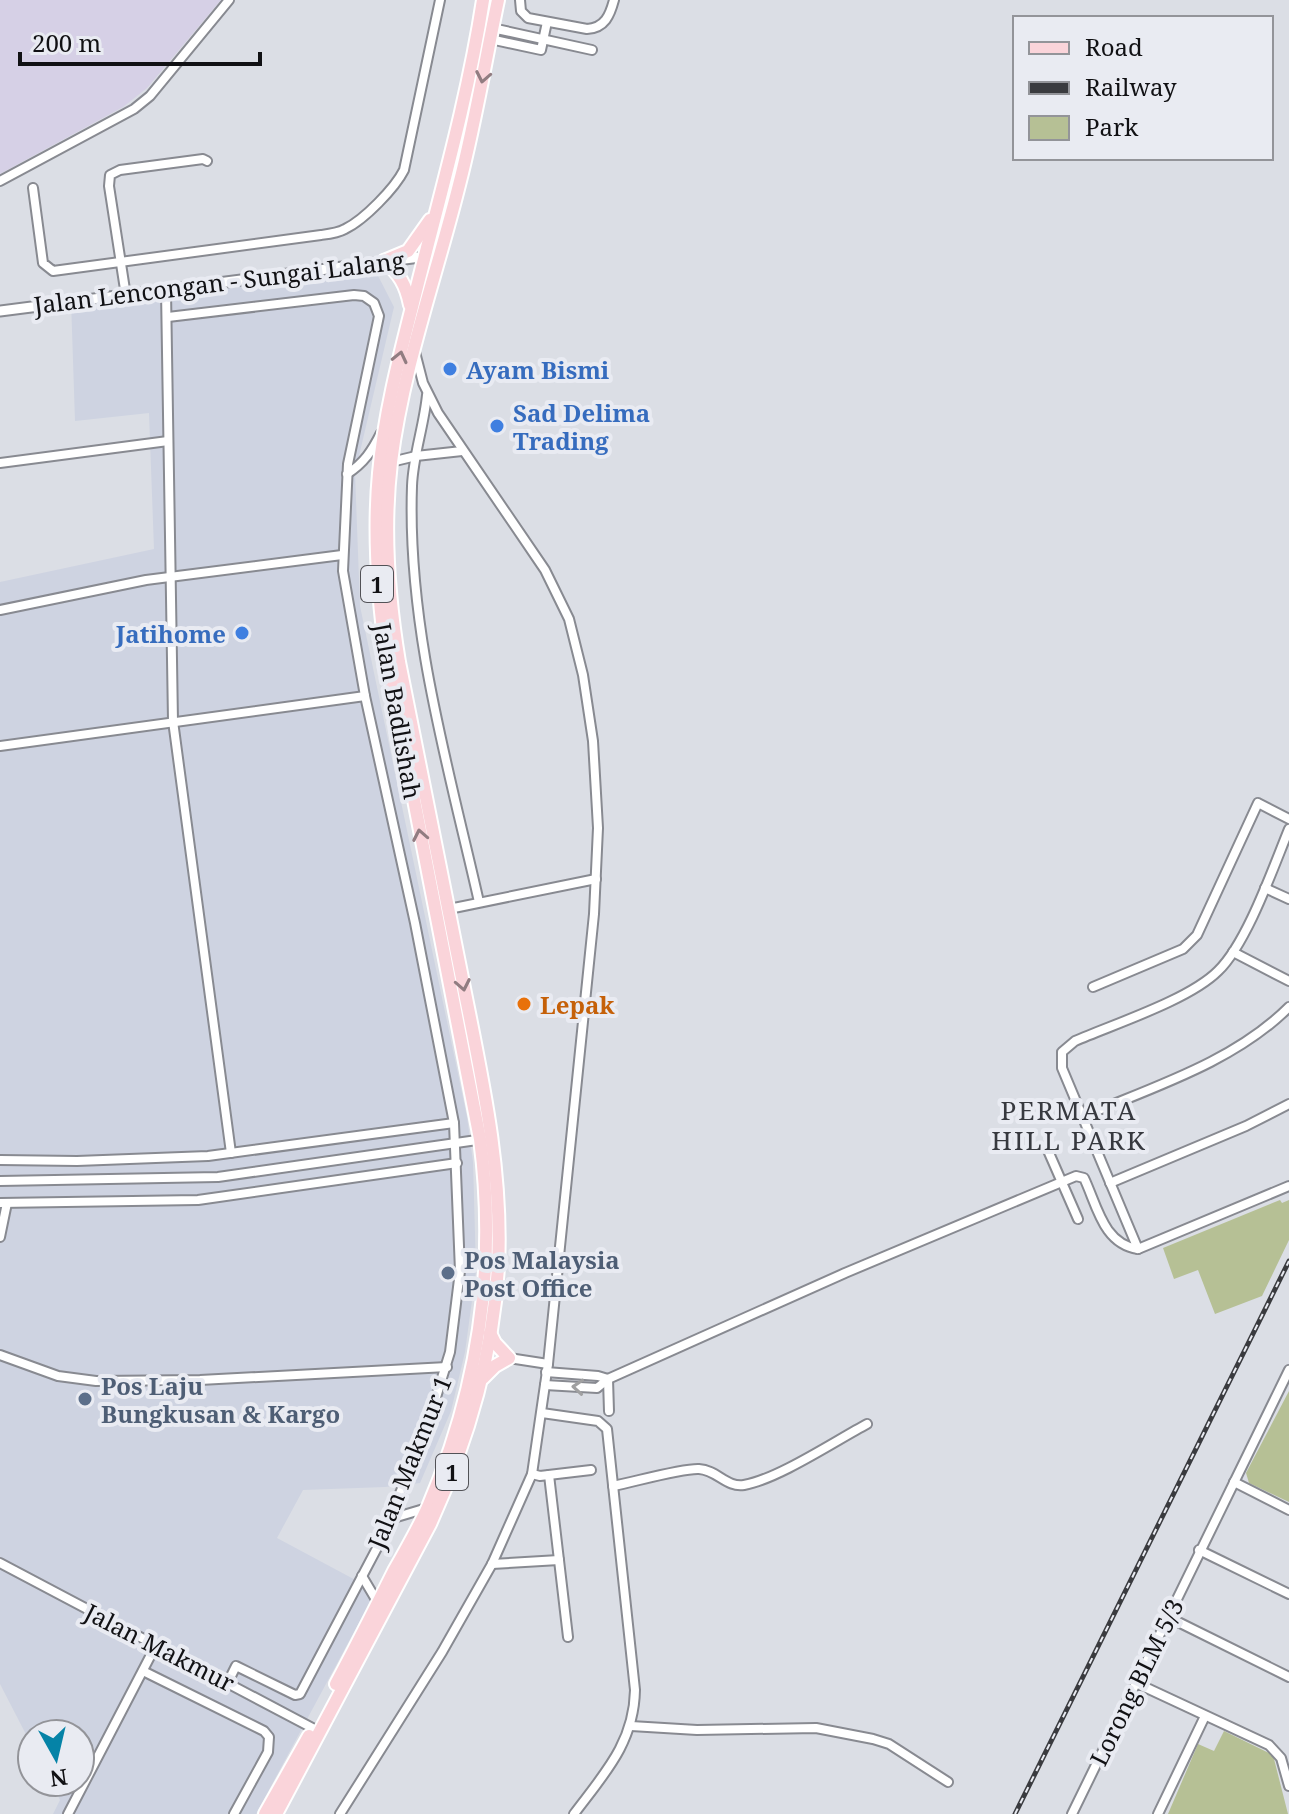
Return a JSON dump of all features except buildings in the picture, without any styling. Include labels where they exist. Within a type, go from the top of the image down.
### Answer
[{"type":"main road","name":"Jalan Badlishah","points":[[442,910],[387,661],[378,602],[377,501],[385,425],[462,109],[483,0]]},
{"type":"main road","name":"Jalan Badlishah","points":[[486,1138],[442,910],[389,603],[387,551],[391,462],[398,418],[470,142],[498,0]]},
{"type":"main road","points":[[411,312],[404,284],[396,271],[384,261],[408,251],[426,228],[438,204]]},
{"type":"main road","name":"1","points":[[265,1814],[317,1730],[430,1524],[460,1450],[481,1381],[498,1266],[497,1186],[486,1138]]},
{"type":"main road","name":"1","points":[[276,1814],[378,1603],[428,1508],[462,1413],[476,1353],[485,1288],[486,1138]]},
{"type":"main road","points":[[481,1381],[495,1366],[509,1358],[495,1343],[490,1331]]},
{"type":"street","points":[[0,181],[134,109],[150,96],[229,0]]},
{"type":"street","points":[[33,188],[46,268],[53,271],[321,235],[351,225],[392,188],[404,170],[440,0]]},
{"type":"street","points":[[520,0],[525,16],[595,29],[610,16],[614,0]]},
{"type":"street","points":[[491,34],[541,50],[547,22]]},
{"type":"street","points":[[491,34],[592,50]]},
{"type":"street","points":[[126,296],[109,186],[110,175],[120,170],[203,159],[207,161]]},
{"type":"street","name":"Jalan Lencongan - Sungai Lalang","points":[[0,311],[439,256]]},
{"type":"street","points":[[166,291],[173,721],[231,1153]]},
{"type":"street","name":"Jalan Makmur 1","points":[[168,317],[354,295],[364,296],[374,303],[379,316],[347,474],[342,555],[352,630],[415,923],[456,1142],[460,1271],[447,1367],[424,1436],[390,1519],[300,1694],[290,1692]]},
{"type":"street","points":[[340,1814],[442,1652],[492,1564],[532,1474],[547,1368],[596,879],[598,828],[593,741],[583,675],[569,619],[545,570],[427,395],[414,348]]},
{"type":"street","points":[[427,395],[412,479],[412,535],[419,625],[479,902]]},
{"type":"street","points":[[347,474],[361,465],[373,451],[385,425]]},
{"type":"street","points":[[0,463],[168,441]]},
{"type":"street","points":[[391,462],[462,451]]},
{"type":"street","points":[[0,610],[116,585],[342,555]]},
{"type":"street","points":[[0,746],[365,696]]},
{"type":"street","points":[[1093,987],[1183,949],[1197,935],[1258,803],[1289,819]]},
{"type":"street","points":[[1138,1249],[1060,1058],[1068,1045],[1196,989],[1216,974],[1233,952],[1265,888],[1289,829]]},
{"type":"street","points":[[442,910],[596,879]]},
{"type":"street","points":[[1265,888],[1289,899]]},
{"type":"street","points":[[1233,952],[1289,981]]},
{"type":"street","points":[[1082,1117],[1233,1050],[1266,1028],[1289,1007]]},
{"type":"street","points":[[1110,1183],[1246,1126],[1289,1104]]},
{"type":"street","points":[[0,1160],[168,1159],[454,1123]]},
{"type":"street","points":[[0,1181],[218,1177],[486,1138]]},
{"type":"street","points":[[1046,1146],[1078,1219]]},
{"type":"street","points":[[0,1237],[4,1203],[198,1200],[457,1163]]},
{"type":"street","points":[[545,1385],[597,1388],[608,1379],[1076,1176],[1084,1178],[1110,1234],[1120,1244],[1138,1249],[1289,1186]]},
{"type":"street","points":[[0,1355],[58,1376],[96,1381],[200,1380],[447,1367]]},
{"type":"street","points":[[509,1358],[608,1379]]},
{"type":"street","name":"Lorong BLM 5/3","points":[[1072,1814],[1289,1370]]},
{"type":"street","points":[[608,1379],[609,1411]]},
{"type":"street","points":[[542,1413],[598,1421],[606,1427],[635,1690],[631,1726],[613,1761],[574,1814]]},
{"type":"street","points":[[613,1486],[700,1469],[718,1475],[731,1485],[741,1486],[763,1480],[867,1424]]},
{"type":"street","points":[[532,1474],[591,1470]]},
{"type":"street","points":[[549,1475],[568,1637]]},
{"type":"street","points":[[1234,1482],[1289,1510]]},
{"type":"street","points":[[390,1519],[428,1508]]},
{"type":"street","points":[[1199,1550],[1289,1594]]},
{"type":"street","points":[[492,1564],[559,1560]]},
{"type":"street","name":"Jalan Makmur","points":[[0,1563],[317,1730]]},
{"type":"street","points":[[362,1576],[378,1603]]},
{"type":"street","points":[[1168,1617],[1289,1677]]},
{"type":"street","points":[[68,1814],[155,1647]]},
{"type":"street","points":[[228,1682],[236,1666],[290,1692],[281,1710]]},
{"type":"street","points":[[143,1671],[264,1731],[269,1737],[268,1752],[234,1814]]},
{"type":"street","points":[[1136,1683],[1269,1745],[1277,1751],[1289,1786]]},
{"type":"street","points":[[1158,1814],[1205,1716]]},
{"type":"street","points":[[631,1726],[697,1730],[816,1728],[889,1744],[948,1782]]},
{"type":"shaded area","points":[[0,0],[221,0],[147,88],[123,107],[0,174]]},
{"type":"shaded area","points":[[372,264],[394,307],[355,473],[360,606],[467,1117],[473,1162],[476,1271],[465,1352],[451,1411],[420,1483],[303,1490],[277,1538],[376,1591],[256,1814],[53,1814],[59,1798],[96,1798],[96,1718],[18,1718],[0,1684],[0,582],[154,549],[149,413],[75,421],[71,300]]},
{"type":"green space","points":[[1280,1200],[1282,1203],[1289,1200],[1289,1240],[1262,1296],[1215,1314],[1198,1270],[1174,1279],[1163,1248]]},
{"type":"green space","points":[[1289,1391],[1289,1502],[1249,1483],[1246,1473]]},
{"type":"green space","points":[[1224,1731],[1273,1755],[1288,1814],[1168,1814],[1198,1744],[1214,1751]]},
{"type":"railway","points":[[1015,1814],[1289,1261]]},
{"type":"place","name":"Ayam Bismi","points":[[450,369]]},
{"type":"place","name":"Sad Delima Trading","points":[[497,426]]},
{"type":"place","name":"Jatihome","points":[[242,633]]},
{"type":"place","name":"Lepak","points":[[524,1004]]},
{"type":"place","name":"Pos Malaysia Post Office","points":[[448,1273]]},
{"type":"place","name":"Pos Laju Bungkusan & Kargo","points":[[85,1399]]},
{"type":"district","name":"PERMATA HILL PARK","points":[[1069,1125]]}]
